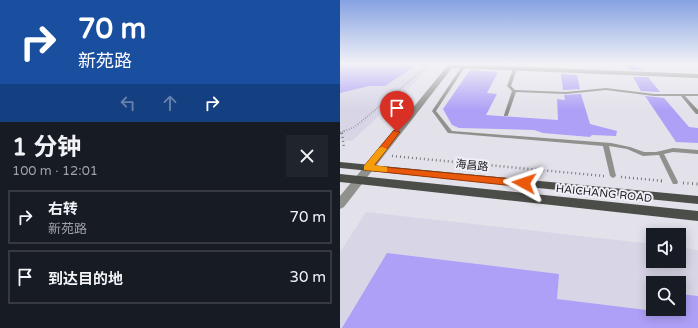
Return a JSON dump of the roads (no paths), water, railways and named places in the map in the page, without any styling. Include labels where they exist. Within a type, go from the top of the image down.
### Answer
[{"type":"main road","name":"海昌路","points":[[340,165],[698,200]]},
{"type":"main road","name":"HAICHANG ROAD","points":[[340,178],[698,216]]},
{"type":"street","points":[[340,204],[367,168],[439,79]]},
{"type":"lane","points":[[456,79],[434,111],[450,132],[606,145],[628,148],[643,154],[661,153],[673,150],[698,152]]},
{"type":"lane","points":[[511,79],[509,86],[514,91],[566,93],[606,89],[654,95],[698,95]]},
{"type":"lane","points":[[506,115],[514,91]]},
{"type":"lane","points":[[682,95],[698,112]]},
{"type":"lane","points":[[606,145],[613,176]]},
{"type":"lane","points":[[661,153],[675,182]]}]
